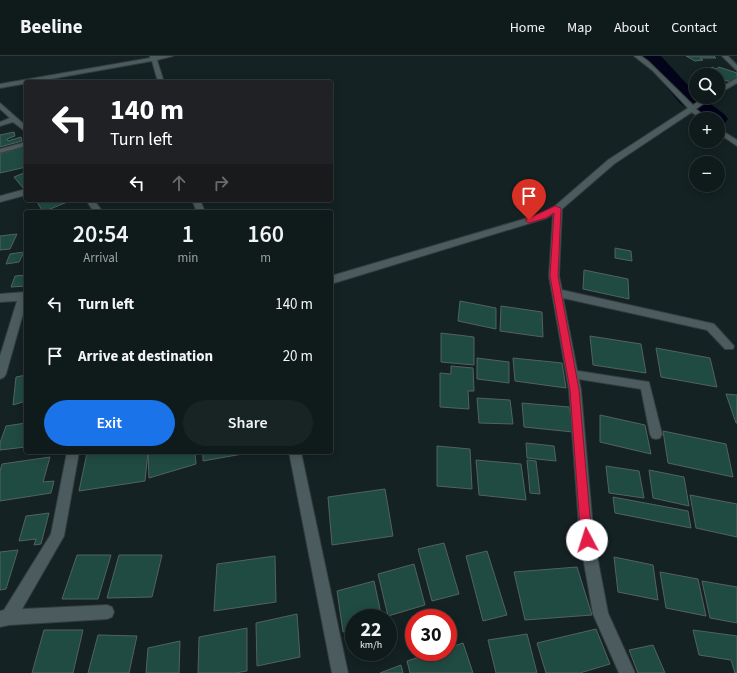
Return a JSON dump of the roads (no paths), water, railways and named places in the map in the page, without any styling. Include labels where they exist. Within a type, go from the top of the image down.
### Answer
[{"type":"street","points":[[32,80],[154,57],[170,56]]},
{"type":"street","points":[[637,56],[648,63],[695,112]]},
{"type":"street","points":[[725,56],[737,70]]},
{"type":"street","points":[[154,57],[160,80]]},
{"type":"street","points":[[725,88],[737,80]]},
{"type":"street","points":[[0,86],[24,81]]},
{"type":"street","points":[[333,279],[544,216],[558,208],[611,162],[698,104]]},
{"type":"street","points":[[0,105],[24,128]]},
{"type":"street","points":[[0,124],[15,119]]},
{"type":"street","points":[[725,135],[737,144]]},
{"type":"street","points":[[0,199],[13,197],[24,193]]},
{"type":"street","points":[[558,208],[554,276],[575,390],[587,540],[601,614],[627,673]]},
{"type":"street","points":[[557,293],[710,327],[729,346]]},
{"type":"street","points":[[0,298],[24,296]]},
{"type":"street","points":[[0,374],[24,299]]},
{"type":"street","points":[[4,618],[57,536],[73,454]]},
{"type":"street","points":[[294,454],[340,673]]},
{"type":"street","points":[[4,618],[107,612]]},
{"type":"lane","points":[[0,151],[24,145]]},
{"type":"lane","points":[[572,374],[645,385],[656,434]]},
{"type":"waterway","points":[[650,56],[688,98],[707,112]]}]
